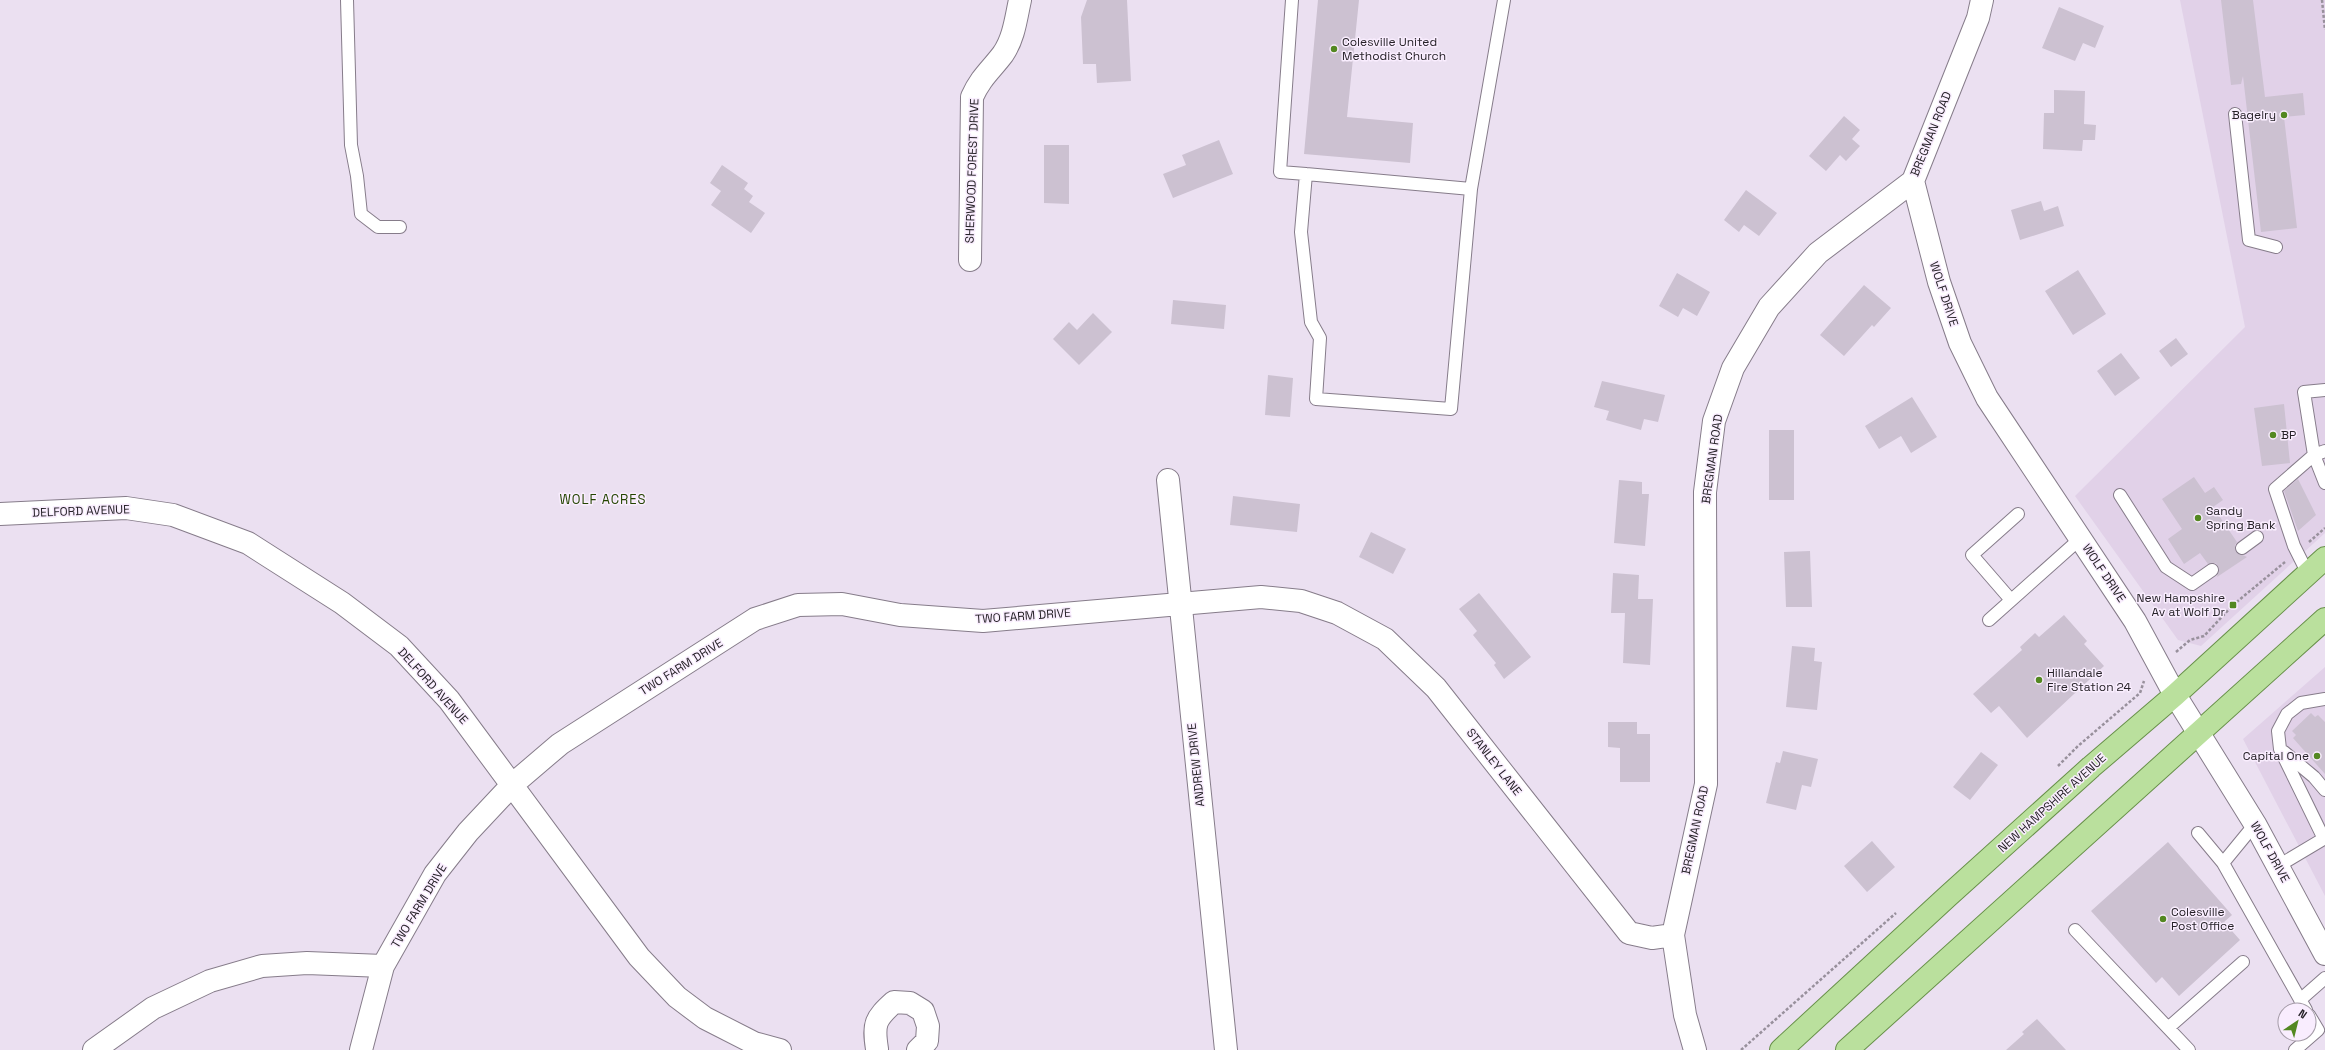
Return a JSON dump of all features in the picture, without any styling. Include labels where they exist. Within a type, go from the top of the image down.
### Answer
[{"type":"main road","name":"NEW HAMPSHIRE AVENUE","points":[[1781,1050],[2079,778],[2175,695],[2325,558]]},
{"type":"main road","points":[[1847,1050],[2199,732],[2321,627]]},
{"type":"street","name":"SHERWOOD FOREST DRIVE","points":[[970,260],[972,97],[979,80],[1003,54],[1012,38],[1020,0]]},
{"type":"street","name":"BREGMAN ROAD","points":[[1673,935],[1706,784],[1705,492],[1714,421],[1733,368],[1769,307],[1818,253],[1913,181],[1978,18],[1982,0]]},
{"type":"street","name":"WOLF DRIVE","points":[[1913,181],[1939,282],[1960,342],[1988,398],[2135,621],[2175,695],[2255,824],[2325,954]]},
{"type":"street","name":"ANDREW DRIVE","points":[[1168,480],[1179,603],[1226,1050]]},
{"type":"street","name":"DELFORD AVENUE","points":[[0,514],[126,508],[173,515],[248,543],[342,603],[399,646],[449,700],[513,784],[639,957],[677,997],[705,1018],[754,1043],[780,1050]]},
{"type":"street","name":"STANLEY LANE","points":[[1179,603],[1261,597],[1301,601],[1337,613],[1385,639],[1436,688],[1629,933],[1652,938],[1673,935]]},
{"type":"street","name":"TWO FARM DRIVE","points":[[361,1050],[383,966],[435,874],[468,832],[513,784],[560,744],[755,619],[798,605],[842,604],[900,615],[983,621],[1179,603]]},
{"type":"street","points":[[1673,935],[1685,1015],[1695,1050]]},
{"type":"street","points":[[94,1050],[153,1008],[210,981],[262,966],[307,963],[383,966]]},
{"type":"street","points":[[877,1050],[874,1029],[882,1013],[894,1002],[910,1003],[923,1010],[928,1026],[927,1041],[918,1050]]},
{"type":"lane","points":[[347,0],[351,145],[357,176],[361,214],[378,227],[400,227]]},
{"type":"lane","points":[[1292,0],[1280,172],[1471,189]]},
{"type":"lane","points":[[1306,174],[1301,232],[1311,322],[1320,338],[1316,399],[1451,409],[1471,189],[1504,0]]},
{"type":"lane","points":[[2235,114],[2249,240],[2276,247]]},
{"type":"lane","points":[[2325,390],[2304,392],[2320,453],[2325,483]]},
{"type":"lane","points":[[2308,574],[2297,552],[2275,489],[2320,453]]},
{"type":"lane","points":[[2120,495],[2166,568],[2192,584],[2212,570]]},
{"type":"lane","points":[[2011,600],[1972,555],[2018,514]]},
{"type":"lane","points":[[2242,548],[2257,537]]},
{"type":"lane","points":[[1989,620],[2081,538]]},
{"type":"lane","points":[[2278,866],[2325,838],[2280,749],[2278,731],[2286,714],[2301,703],[2325,699]]},
{"type":"lane","points":[[2280,749],[2314,777],[2325,790]]},
{"type":"lane","points":[[2223,864],[2255,824]]},
{"type":"lane","points":[[2198,833],[2223,864],[2301,1002]]},
{"type":"lane","points":[[2075,930],[2189,1050]]},
{"type":"lane","points":[[2168,1028],[2243,962]]},
{"type":"lane","points":[[2305,1002],[2325,978]]},
{"type":"lane","points":[[2295,1050],[2304,1042]]},
{"type":"path","points":[[2322,0],[2325,30]]},
{"type":"path","points":[[2054,770],[2078,746],[2140,693],[2142,683],[2190,640],[2204,636],[2233,605],[2325,528]]},
{"type":"path","points":[[1741,1050],[1898,911]]},
{"type":"shaded area","points":[[2180,0],[2325,0],[2325,533],[2201,646],[2178,640],[2075,496],[2245,327]]},
{"type":"shaded area","points":[[2325,667],[2325,896],[2243,739]]},
{"type":"building","points":[[1087,0],[1127,0],[1131,81],[1097,83],[1096,64],[1083,64],[1081,17]]},
{"type":"building","points":[[1318,0],[1359,0],[1347,117],[1413,123],[1410,163],[1304,154]]},
{"type":"building","points":[[2221,0],[2253,0],[2265,97],[2303,93],[2305,115],[2284,117],[2297,228],[2261,232],[2243,76],[2241,84],[2231,85]]},
{"type":"building","points":[[2059,7],[2104,26],[2095,48],[2083,43],[2075,61],[2042,48]]},
{"type":"building","points":[[2054,90],[2085,91],[2084,124],[2096,125],[2095,140],[2083,140],[2082,151],[2043,149],[2044,113],[2054,113]]},
{"type":"building","points":[[1844,116],[1860,130],[1852,139],[1860,146],[1846,161],[1840,155],[1826,171],[1809,156]]},
{"type":"building","points":[[1219,140],[1233,174],[1173,198],[1163,174],[1186,165],[1182,155]]},
{"type":"building","points":[[1044,145],[1069,145],[1069,204],[1044,203]]},
{"type":"building","points":[[722,165],[748,183],[744,189],[753,196],[749,202],[765,213],[751,233],[711,205],[721,191],[710,183]]},
{"type":"building","points":[[1746,190],[1777,213],[1759,236],[1744,225],[1739,232],[1724,220]]},
{"type":"building","points":[[2041,201],[2044,211],[2058,206],[2064,226],[2020,240],[2011,210]]},
{"type":"building","points":[[2078,270],[2106,314],[2073,335],[2045,291]]},
{"type":"building","points":[[1677,273],[1710,292],[1697,316],[1683,308],[1678,317],[1659,306]]},
{"type":"building","points":[[1864,285],[1891,308],[1874,327],[1872,325],[1844,356],[1820,335]]},
{"type":"building","points":[[1173,300],[1226,305],[1224,329],[1171,324]]},
{"type":"building","points":[[1093,313],[1112,332],[1079,365],[1053,339],[1069,322],[1077,330]]},
{"type":"building","points":[[2176,338],[2188,354],[2171,367],[2159,351]]},
{"type":"building","points":[[2121,353],[2140,378],[2115,396],[2097,371]]},
{"type":"building","points":[[1268,375],[1293,378],[1290,417],[1265,415]]},
{"type":"building","points":[[1602,381],[1665,395],[1658,422],[1644,419],[1641,430],[1606,420],[1609,411],[1594,407]]},
{"type":"building","points":[[1912,397],[1937,437],[1911,453],[1901,436],[1879,449],[1865,426]]},
{"type":"building","name":"BP","points":[[2284,404],[2290,463],[2262,466],[2254,408]]},
{"type":"building","points":[[1769,430],[1794,430],[1794,500],[1769,500]]},
{"type":"building","name":"Sandy Spring Bank","points":[[2194,477],[2205,493],[2214,487],[2223,500],[2213,507],[2237,542],[2235,545],[2236,552],[2247,557],[2217,577],[2219,569],[2216,563],[2208,564],[2200,553],[2184,564],[2168,539],[2182,529],[2162,499]]},
{"type":"building","points":[[2298,479],[2316,515],[2298,531],[2284,491]]},
{"type":"building","points":[[1619,480],[1642,482],[1642,494],[1649,494],[1645,546],[1614,543]]},
{"type":"building","points":[[1233,496],[1300,504],[1297,532],[1230,525]]},
{"type":"building","points":[[1371,532],[1406,549],[1393,574],[1359,557]]},
{"type":"building","points":[[1810,551],[1812,607],[1786,607],[1784,552]]},
{"type":"building","points":[[1613,573],[1639,575],[1638,599],[1653,599],[1650,665],[1623,663],[1625,613],[1611,613]]},
{"type":"building","points":[[1479,593],[1531,657],[1504,679],[1494,665],[1496,663],[1473,635],[1477,631],[1459,609]]},
{"type":"building","name":"Hillandale Fire Station 24","points":[[2064,615],[2087,641],[2084,644],[2104,666],[2027,738],[1999,706],[1991,713],[1973,694],[2022,650],[2020,647],[2035,633],[2039,637]]},
{"type":"building","points":[[1792,646],[1815,648],[1814,661],[1822,662],[1817,710],[1786,707]]},
{"type":"building","name":"Capital One","points":[[2311,713],[2315,717],[2318,715],[2325,722],[2325,774],[2293,738],[2296,735],[2292,731]]},
{"type":"building","points":[[1608,722],[1637,722],[1637,734],[1650,734],[1650,782],[1620,782],[1620,748],[1608,747]]},
{"type":"building","points":[[1783,751],[1818,759],[1811,787],[1802,785],[1796,810],[1766,803],[1776,762],[1780,763]]},
{"type":"building","points":[[1981,752],[1998,765],[1970,800],[1953,787]]},
{"type":"building","points":[[1872,841],[1895,867],[1867,892],[1844,866]]},
{"type":"building","name":"Colesville Post Office","points":[[2168,842],[2232,915],[2224,922],[2240,940],[2179,996],[2162,977],[2156,983],[2091,911]]},
{"type":"building","points":[[2037,1019],[2066,1050],[2006,1050],[2024,1034],[2022,1032]]},
{"type":"place","name":"Colesville United Methodist Church","points":[[1334,49]]},
{"type":"place","name":"Bagelry","points":[[2284,115]]},
{"type":"place","name":"BP","points":[[2273,435]]},
{"type":"place","name":"Sandy Spring Bank","points":[[2198,518]]},
{"type":"place","name":"New Hampshire Av at Wolf Dr","points":[[2233,605]]},
{"type":"place","name":"Hillandale Fire Station 24","points":[[2039,680]]},
{"type":"place","name":"Capital One","points":[[2317,756]]},
{"type":"place","name":"Colesville Post Office","points":[[2163,919]]},
{"type":"district","name":"WOLF ACRES","points":[[603,499]]}]
